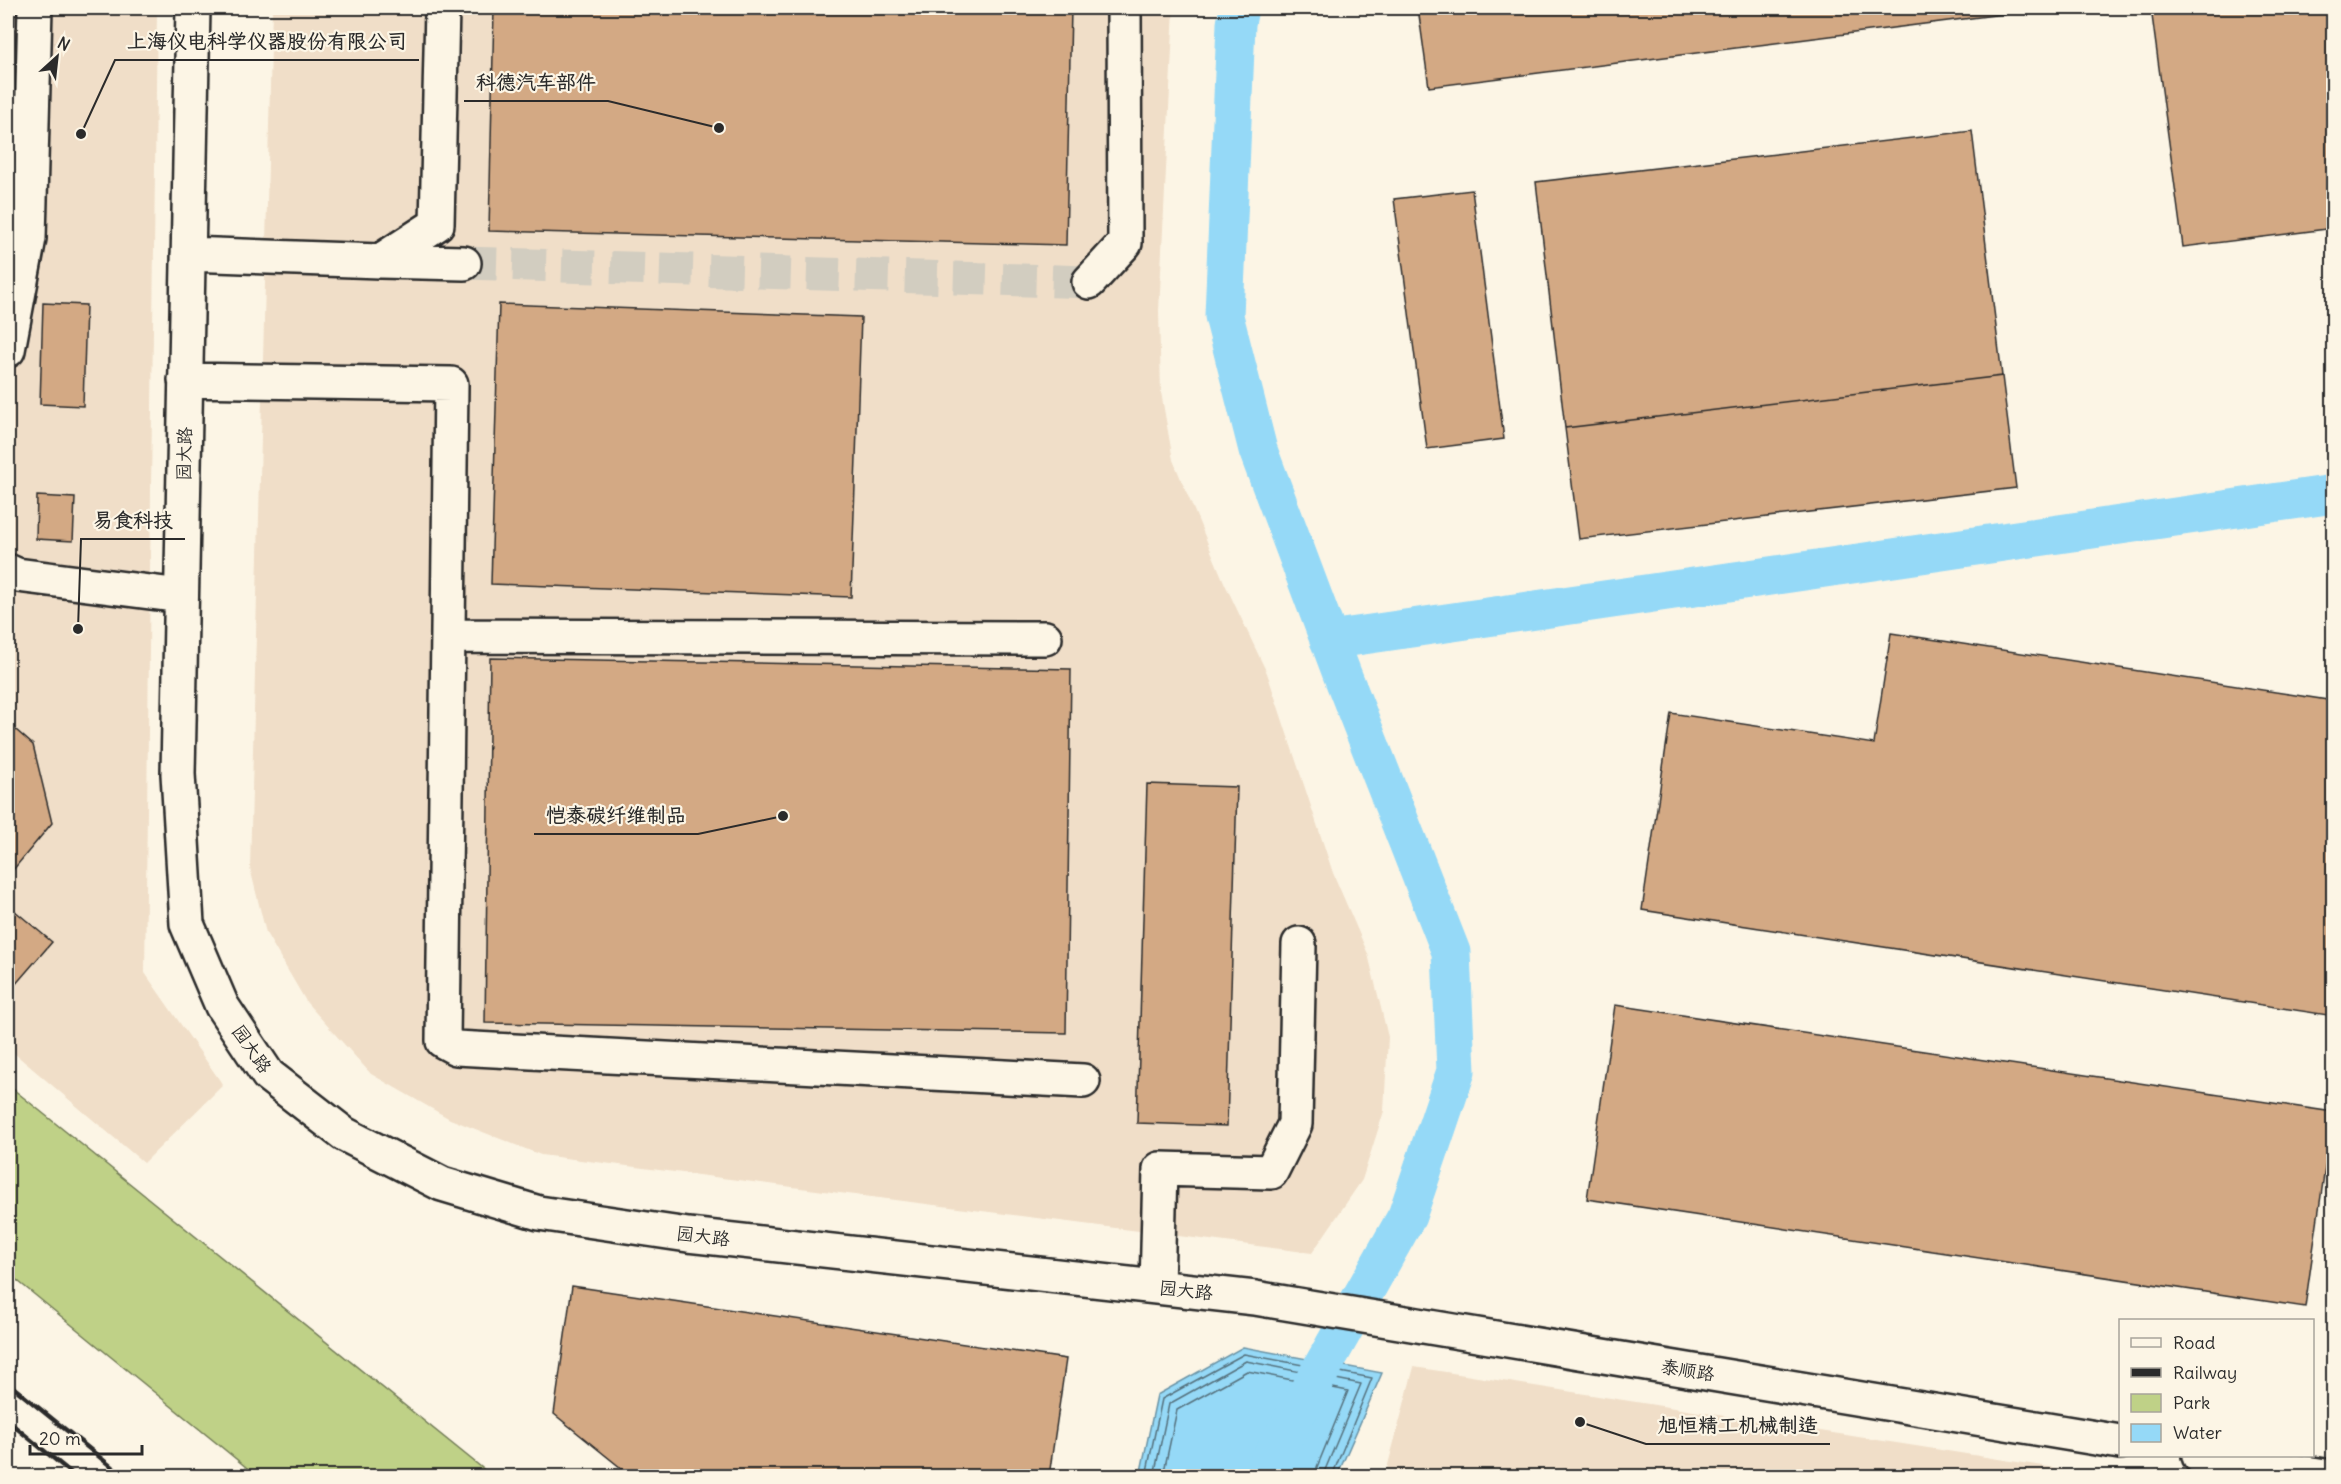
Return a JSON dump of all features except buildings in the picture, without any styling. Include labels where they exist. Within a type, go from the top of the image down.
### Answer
[{"type":"street","points":[[8,350],[13,295],[29,238],[35,8]]},
{"type":"street","name":"园大路","points":[[193,8],[178,774],[187,924],[222,1006],[268,1075],[344,1134],[442,1184],[539,1213],[688,1235],[1255,1298]]},
{"type":"street","points":[[380,261],[437,224],[442,8]]},
{"type":"street","points":[[1089,282],[1125,243],[1124,8]]},
{"type":"street","points":[[188,254],[464,263]]},
{"type":"street","points":[[185,380],[452,384],[443,1041],[456,1048],[1083,1081]]},
{"type":"street","points":[[8,571],[17,575],[181,596]]},
{"type":"street","points":[[448,636],[1045,638]]},
{"type":"street","points":[[1157,1287],[1160,1169],[1270,1172],[1295,1124],[1299,944]]},
{"type":"street","name":"泰顺路","points":[[1255,1298],[2119,1443]]},
{"type":"street","points":[[2211,1457],[2325,1476]]},
{"type":"shaded area","points":[[8,8],[157,8],[145,973],[223,1085],[144,1163],[8,1048]]},
{"type":"shaded area","points":[[272,8],[1174,8],[1159,311],[1161,392],[1173,460],[1224,582],[1267,673],[1333,873],[1368,954],[1388,1037],[1384,1111],[1362,1180],[1312,1253],[541,1155],[450,1119],[371,1074],[307,1003],[266,933],[250,868]]},
{"type":"shaded area","points":[[1414,1367],[2106,1476],[1385,1476]]},
{"type":"green space","points":[[8,1085],[492,1476],[257,1476],[8,1273]]},
{"type":"water","points":[[1243,1347],[1382,1373],[1337,1476],[1140,1476],[1157,1395]]},
{"type":"waterway","points":[[1239,8],[1236,24],[1224,316],[1258,450],[1342,674],[1451,952],[1456,1071],[1407,1216],[1268,1464],[1265,1476]]},
{"type":"waterway","points":[[1329,640],[2334,494]]},
{"type":"tunnel","points":[[464,263],[1089,282]]},
{"type":"railway","points":[[8,1383],[123,1476]]},
{"type":"railway","points":[[8,1421],[75,1476]]},
{"type":"place","name":"科德汽车部件","points":[[719,128]]},
{"type":"place","name":"上海仪电科学仪器股份有限公司","points":[[81,134]]},
{"type":"place","name":"易食科技","points":[[78,629]]},
{"type":"place","name":"恺泰碳纤维制品","points":[[783,816]]},
{"type":"place","name":"旭恒精工机械制造","points":[[1580,1422]]}]
